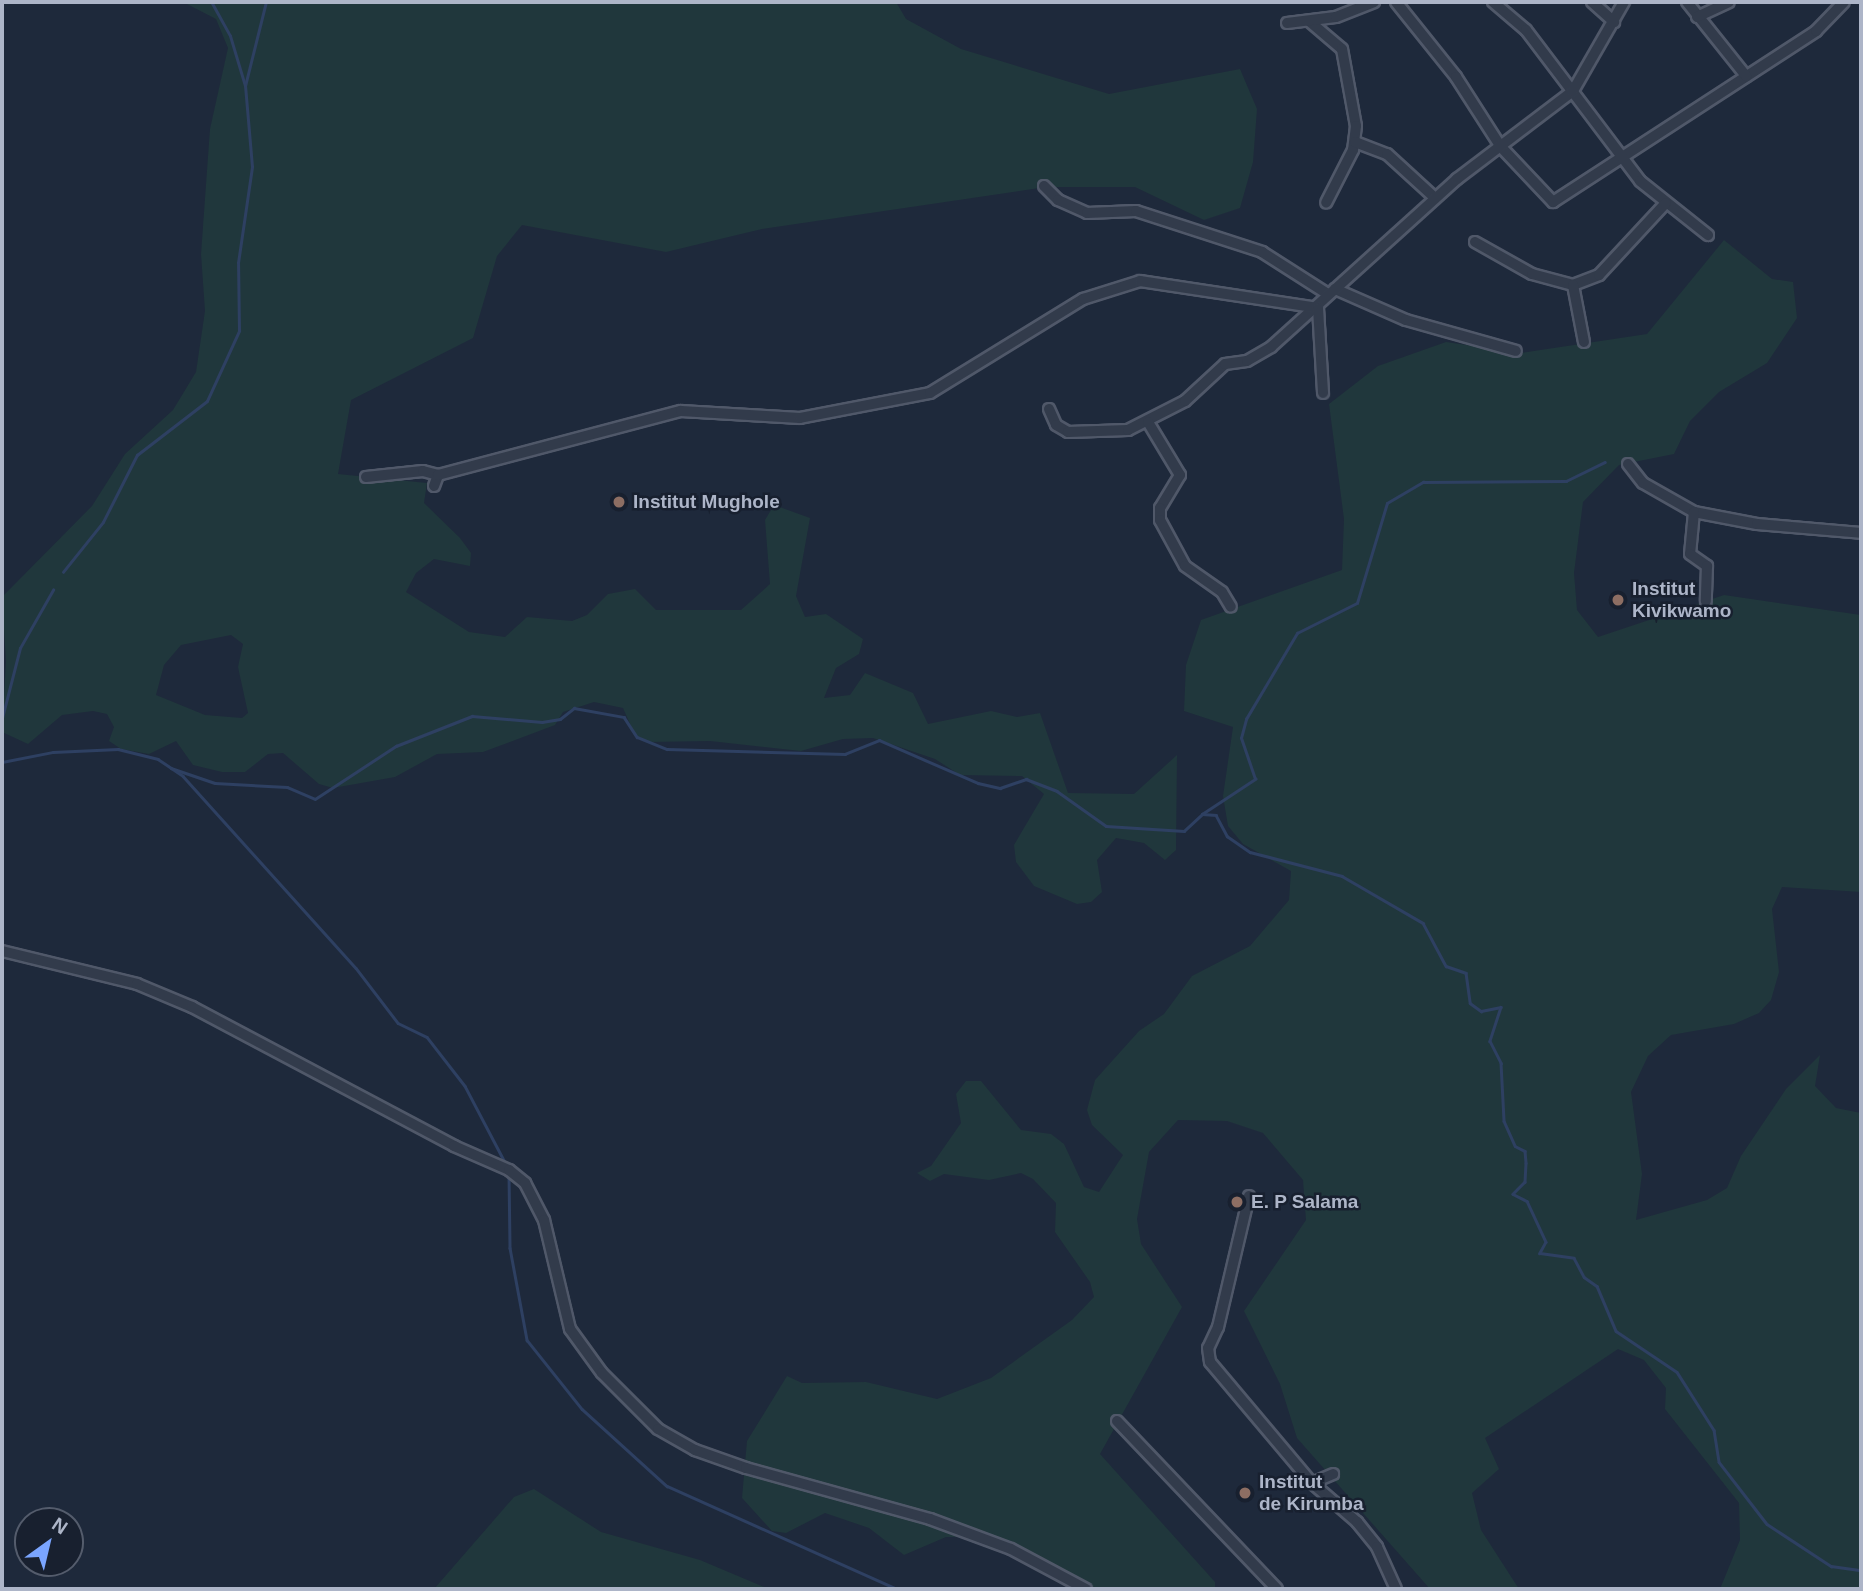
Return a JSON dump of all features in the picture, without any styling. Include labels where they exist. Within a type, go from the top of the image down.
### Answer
[{"type":"street","points":[[1286,23],[1309,20],[1374,2]]},
{"type":"street","points":[[1396,2],[1456,77],[1501,147],[1553,202],[1816,31],[1844,2]]},
{"type":"street","points":[[1493,2],[1526,30],[1545,62],[1573,91],[1620,156],[1666,203],[1708,235]]},
{"type":"street","points":[[1592,2],[1614,22]]},
{"type":"street","points":[[1049,409],[1056,425],[1088,435],[1148,422],[1185,401],[1225,364],[1247,361],[1271,347],[1318,308],[1332,291],[1435,198],[1573,91],[1623,2]]},
{"type":"street","points":[[1687,2],[1696,17],[1746,76]]},
{"type":"street","points":[[1696,17],[1729,2]]},
{"type":"street","points":[[1309,20],[1342,49],[1355,142],[1326,203]]},
{"type":"street","points":[[1355,142],[1387,154],[1435,198]]},
{"type":"street","points":[[1044,186],[1058,200],[1087,213],[1136,211],[1262,252],[1332,291],[1406,320],[1516,351]]},
{"type":"street","points":[[1475,242],[1532,274],[1573,285],[1599,275],[1666,203]]},
{"type":"street","points":[[366,477],[423,471],[436,481],[681,411],[800,418],[930,393],[1083,299],[1140,281],[1318,308]]},
{"type":"street","points":[[1573,285],[1584,342]]},
{"type":"street","points":[[1318,308],[1323,393]]},
{"type":"street","points":[[1148,422],[1180,475],[1160,508],[1160,520],[1185,566],[1222,593],[1231,607]]},
{"type":"street","points":[[1628,464],[1643,483],[1694,512],[1757,524],[1861,533]]},
{"type":"street","points":[[1694,512],[1690,554],[1707,566],[1706,601]]},
{"type":"street","points":[[2,951],[148,989],[509,1170],[525,1183],[544,1220],[570,1329],[602,1373],[659,1429],[695,1450],[746,1468],[930,1519],[1000,1545],[1086,1589]]},
{"type":"street","points":[[1249,1196],[1219,1327],[1208,1348],[1210,1362],[1312,1483],[1377,1547],[1396,1589]]},
{"type":"street","points":[[1117,1422],[1277,1589]]},
{"type":"street","points":[[1312,1483],[1334,1474]]},
{"type":"green space","points":[[183,2],[896,2],[906,19],[961,49],[1109,94],[1240,69],[1257,109],[1253,162],[1240,208],[1204,220],[1135,187],[1046,187],[762,229],[666,252],[522,225],[497,256],[473,338],[351,400],[338,474],[427,483],[424,503],[460,538],[471,553],[470,566],[434,559],[416,573],[406,592],[469,632],[505,637],[527,617],[572,621],[587,615],[608,594],[635,589],[656,610],[741,610],[770,584],[765,520],[774,505],[810,518],[796,596],[805,617],[826,614],[863,639],[859,654],[836,668],[824,698],[850,695],[865,673],[913,693],[928,724],[991,711],[1017,717],[1040,713],[1068,793],[1134,794],[1177,755],[1176,850],[1165,860],[1144,843],[1116,838],[1097,860],[1102,892],[1091,902],[1077,904],[1034,886],[1016,862],[1014,845],[1044,794],[1022,776],[960,775],[935,759],[873,738],[843,739],[801,751],[710,741],[649,742],[635,735],[623,708],[594,702],[563,712],[555,725],[483,752],[437,754],[395,777],[333,788],[319,784],[283,753],[268,754],[245,772],[222,772],[193,765],[176,741],[149,754],[121,749],[109,741],[114,727],[107,714],[93,711],[62,715],[28,744],[2,732],[6,661],[2,597],[92,506],[125,454],[173,410],[196,372],[205,311],[201,254],[210,129],[228,48],[216,19]],"holes":[[[231,635],[243,644],[238,667],[248,713],[242,718],[205,715],[156,695],[164,665],[181,645]]]},
{"type":"green space","points":[[1724,240],[1772,279],[1793,282],[1797,318],[1767,363],[1719,392],[1690,421],[1674,454],[1619,465],[1583,502],[1574,573],[1577,610],[1598,637],[1724,595],[1861,615],[1861,892],[1782,887],[1772,909],[1779,972],[1771,1000],[1759,1013],[1734,1024],[1671,1035],[1648,1056],[1631,1092],[1642,1174],[1636,1220],[1707,1200],[1727,1188],[1741,1156],[1786,1089],[1820,1055],[1815,1086],[1836,1108],[1861,1113],[1861,1589],[1720,1589],[1740,1540],[1739,1503],[1665,1409],[1666,1388],[1644,1360],[1618,1349],[1485,1438],[1499,1469],[1472,1493],[1481,1530],[1519,1589],[1430,1589],[1297,1438],[1280,1384],[1244,1311],[1306,1220],[1303,1180],[1263,1133],[1227,1121],[1178,1120],[1149,1152],[1137,1219],[1141,1244],[1182,1307],[1100,1454],[1215,1582],[1215,1589],[1082,1589],[1024,1558],[961,1537],[946,1537],[904,1555],[869,1528],[825,1513],[786,1533],[772,1531],[742,1498],[747,1441],[787,1376],[802,1383],[866,1382],[937,1399],[991,1378],[1072,1320],[1094,1297],[1090,1282],[1055,1232],[1056,1203],[1033,1179],[1021,1173],[989,1180],[944,1174],[930,1181],[917,1173],[931,1166],[961,1123],[956,1094],[966,1081],[981,1081],[1021,1130],[1051,1134],[1064,1144],[1084,1187],[1099,1192],[1123,1155],[1092,1125],[1087,1110],[1095,1080],[1139,1031],[1164,1014],[1192,976],[1250,946],[1289,900],[1291,871],[1243,844],[1228,826],[1223,796],[1233,727],[1184,711],[1186,665],[1201,620],[1342,570],[1344,519],[1329,404],[1378,366],[1446,342],[1521,353],[1647,334]]},
{"type":"green space","points":[[534,1489],[601,1532],[700,1560],[769,1589],[434,1589],[514,1497]]},
{"type":"waterway","points":[[63,572],[103,522],[137,455],[207,401],[239,331],[238,263],[252,167],[245,86],[230,36],[211,2]]},
{"type":"waterway","points":[[245,86],[266,2]]},
{"type":"waterway","points":[[1202,814],[1255,779],[1241,738],[1246,719],[1297,633],[1357,603],[1387,503],[1423,482],[1566,481],[1605,462]]},
{"type":"waterway","points":[[2,718],[20,648],[53,590]]},
{"type":"waterway","points":[[171,768],[215,783],[287,787],[315,799],[396,746],[472,716],[542,722],[560,719],[574,708],[624,717],[637,737],[667,749],[845,754],[879,740],[978,783],[1000,788],[1026,779],[1057,791],[1106,826],[1184,831],[1202,814],[1216,815],[1227,836],[1250,852],[1342,876],[1423,923],[1446,966],[1466,973],[1470,1003],[1481,1011],[1501,1007],[1490,1041],[1501,1063],[1504,1121],[1515,1146],[1525,1151],[1526,1163],[1525,1182],[1513,1194],[1527,1201],[1546,1242],[1540,1253],[1574,1258],[1584,1277],[1597,1286],[1616,1331],[1677,1372],[1714,1430],[1719,1462],[1767,1524],[1831,1566],[1861,1570]]},
{"type":"waterway","points":[[2,762],[53,752],[118,749],[158,759],[183,776],[356,968],[398,1023],[427,1037],[465,1086],[506,1164]]},
{"type":"waterway","points":[[509,1174],[510,1248],[527,1340],[582,1409],[667,1486],[897,1589]]},
{"type":"place","name":"Institut Mughole","points":[[619,502]]},
{"type":"place","name":"Institut Kivikwamo","points":[[1618,600]]},
{"type":"place","name":"E. P Salama","points":[[1237,1202]]},
{"type":"place","name":"Institut de Kirumba","points":[[1245,1493]]}]
